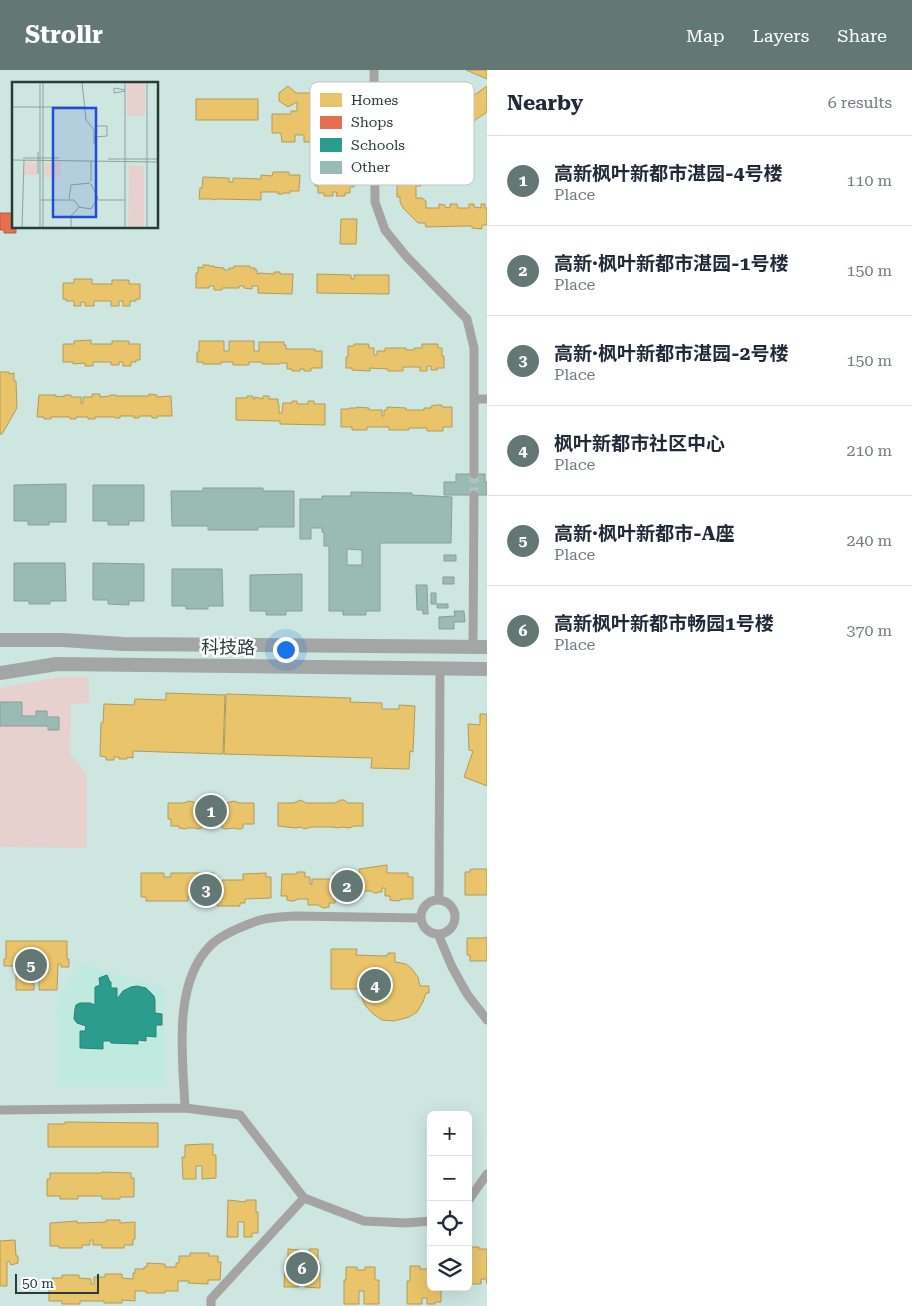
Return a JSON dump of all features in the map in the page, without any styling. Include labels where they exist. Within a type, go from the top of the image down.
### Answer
[{"type":"main road","name":"科技路","points":[[0,640],[63,640],[123,644],[480,647]]},
{"type":"main road","name":"科技路","points":[[0,673],[57,664],[487,669]]},
{"type":"street","points":[[375,185],[375,202],[385,230],[406,256],[467,319],[474,348],[474,474]]},
{"type":"street","points":[[474,399],[487,399]]},
{"type":"street","points":[[474,495],[480,647]]},
{"type":"street","points":[[439,900],[440,668]]},
{"type":"street","points":[[439,900],[449,904],[455,919],[450,929],[438,934],[429,932],[420,918],[421,912],[428,903],[439,900]]},
{"type":"street","points":[[185,1108],[183,1037],[185,996],[192,974],[200,958],[211,944],[258,920],[295,916],[420,918]]},
{"type":"street","points":[[438,934],[452,967],[467,994],[487,1020]]},
{"type":"street","points":[[0,1110],[185,1108],[240,1115],[304,1198],[364,1221],[406,1223],[427,1220]]},
{"type":"street","points":[[472,1195],[487,1174]]},
{"type":"street","points":[[211,1306],[211,1299],[304,1198]]},
{"type":"shaded area","points":[[58,677],[89,677],[89,703],[71,704],[70,754],[87,774],[87,848],[0,847],[0,688]]},
{"type":"shaded area","points":[[78,963],[164,987],[165,1087],[58,1087],[57,1003]]},
{"type":"building: Homes","points":[[466,70],[487,70],[487,79]]},
{"type":"building: Homes","points":[[288,86],[296,93],[310,93],[310,142],[304,142],[304,135],[295,135],[295,142],[282,142],[281,133],[272,133],[272,114],[291,114],[291,111],[297,111],[297,102],[288,107],[279,101],[279,93]]},
{"type":"building: Homes","points":[[487,86],[487,112],[474,121],[474,95]]},
{"type":"building: Homes","points":[[196,99],[258,99],[258,120],[196,120]]},
{"type":"building: Homes","points":[[273,172],[289,172],[289,175],[300,175],[299,191],[290,191],[290,193],[283,194],[278,194],[278,192],[261,192],[261,200],[199,199],[203,177],[229,178],[229,182],[233,182],[233,178],[261,179],[261,175],[272,176]]},
{"type":"building: Homes","points":[[354,185],[354,187],[350,187],[350,193],[345,193],[345,196],[336,196],[337,192],[333,192],[333,196],[324,196],[324,193],[318,193],[318,186],[315,186]]},
{"type":"building: Homes","points":[[397,185],[421,185],[416,186],[416,198],[422,198],[426,201],[426,208],[439,208],[439,204],[450,208],[450,204],[457,204],[458,208],[469,208],[469,204],[474,204],[474,207],[481,208],[481,204],[485,204],[485,208],[487,208],[487,225],[482,225],[482,229],[472,228],[472,226],[426,227],[425,223],[418,223],[403,208],[400,197],[397,197]]},
{"type":"building: Homes","points":[[341,219],[357,219],[356,244],[340,244]]},
{"type":"building: Homes","points":[[203,265],[224,268],[224,270],[234,268],[234,266],[250,266],[250,268],[257,270],[257,274],[280,272],[280,274],[293,274],[292,294],[258,293],[258,286],[252,286],[252,289],[239,286],[239,288],[222,288],[222,290],[214,290],[214,286],[196,288],[196,273],[198,273],[198,267],[203,268]]},
{"type":"building: Homes","points":[[317,274],[351,275],[351,279],[354,279],[354,275],[389,275],[389,294],[317,293]]},
{"type":"building: Homes","points":[[74,279],[92,279],[92,284],[112,284],[112,280],[129,280],[129,284],[140,284],[140,299],[130,301],[130,306],[123,306],[123,301],[119,301],[119,306],[111,306],[111,301],[94,301],[94,306],[85,306],[85,302],[81,302],[81,306],[74,306],[74,301],[63,299],[63,283],[74,283]]},
{"type":"building: Homes","points":[[91,340],[91,344],[112,344],[112,341],[129,341],[129,344],[140,344],[140,360],[131,362],[131,366],[123,366],[123,362],[119,362],[119,365],[111,365],[111,362],[93,362],[93,366],[85,366],[85,363],[73,364],[73,362],[63,362],[63,344],[74,344],[74,341]]},
{"type":"building: Homes","points":[[199,341],[224,341],[224,351],[229,351],[229,341],[254,341],[254,351],[259,351],[259,342],[284,342],[286,349],[315,349],[315,351],[322,351],[322,368],[311,368],[311,371],[300,369],[300,371],[292,371],[292,369],[287,369],[287,363],[262,364],[262,362],[249,362],[249,365],[233,365],[233,362],[221,362],[221,364],[203,364],[203,362],[197,362]]},
{"type":"building: Homes","points":[[354,344],[369,344],[369,348],[374,348],[374,355],[377,355],[377,351],[385,351],[385,348],[414,350],[414,348],[422,348],[422,344],[438,344],[438,348],[442,348],[442,356],[444,356],[444,368],[431,370],[431,366],[427,366],[427,371],[420,371],[420,367],[403,367],[403,371],[370,368],[370,371],[352,370],[352,368],[346,368],[346,357],[348,357],[348,346],[354,346]]},
{"type":"building: Homes","points":[[0,372],[14,373],[17,408],[2,434],[0,434]]},
{"type":"building: Homes","points":[[92,394],[100,394],[100,397],[110,395],[149,396],[149,394],[157,395],[157,397],[171,396],[172,416],[152,418],[152,416],[139,416],[139,418],[134,418],[134,416],[120,416],[120,418],[95,417],[95,419],[88,419],[88,417],[70,419],[70,417],[51,417],[51,419],[44,419],[44,417],[37,417],[39,395],[56,395],[56,397],[71,395],[71,397],[81,397],[81,404],[83,403],[83,397],[92,397]]},
{"type":"building: Homes","points":[[247,396],[253,396],[253,399],[255,397],[263,399],[263,396],[269,396],[269,399],[278,399],[279,413],[282,413],[283,403],[292,403],[292,401],[297,401],[297,404],[308,404],[308,401],[314,401],[314,404],[325,404],[325,425],[280,424],[280,421],[236,420],[236,398],[247,398]]},
{"type":"building: Homes","points":[[431,406],[452,407],[452,427],[443,427],[443,431],[427,431],[427,428],[389,430],[389,427],[367,427],[367,430],[352,430],[352,427],[341,427],[341,409],[357,407],[369,408],[369,410],[382,410],[382,416],[384,416],[384,410],[387,410],[387,407],[424,410],[424,408],[431,408]]},
{"type":"building: Homes","points":[[166,693],[225,695],[223,754],[133,751],[133,758],[127,757],[127,759],[114,757],[114,760],[106,760],[106,757],[100,756],[101,723],[103,723],[104,704],[134,705],[135,699],[166,700]]},
{"type":"building: Homes","points":[[226,694],[351,698],[350,702],[382,703],[382,709],[399,709],[399,705],[415,706],[413,752],[410,751],[409,769],[371,768],[372,758],[224,754]]},
{"type":"building: Homes","points":[[480,714],[487,714],[487,786],[464,777],[473,751],[469,750],[468,724],[480,725]]},
{"type":"building: Homes","points":[[301,800],[306,803],[335,803],[344,800],[348,803],[363,803],[363,826],[349,828],[311,827],[304,829],[301,827],[278,826],[278,803],[293,803]]},
{"type":"building: Homes","points":[[189,801],[197,803],[226,803],[234,801],[254,803],[254,824],[243,824],[241,829],[222,828],[222,824],[202,825],[202,828],[198,829],[171,826],[171,819],[168,819],[168,803],[184,803]]},
{"type":"building: Homes","points":[[387,865],[387,873],[408,873],[408,877],[413,877],[413,899],[390,900],[390,896],[385,896],[385,888],[382,888],[382,892],[378,893],[361,891],[361,898],[350,898],[350,900],[346,901],[338,900],[338,895],[335,895],[335,903],[329,903],[329,907],[323,908],[318,905],[308,905],[308,899],[291,901],[287,900],[287,896],[281,896],[282,874],[305,872],[305,877],[310,877],[310,884],[312,884],[312,879],[333,879],[333,873],[356,872],[356,877],[359,877],[359,869]]},
{"type":"building: Homes","points":[[472,869],[487,869],[487,895],[465,895],[465,872],[470,872]]},
{"type":"building: Homes","points":[[141,873],[164,873],[164,877],[171,877],[171,873],[214,873],[214,877],[219,877],[219,884],[222,884],[222,880],[243,880],[243,874],[266,873],[266,877],[271,877],[271,898],[245,899],[245,903],[240,903],[240,906],[217,906],[217,901],[196,901],[196,897],[188,897],[188,901],[146,901],[146,897],[141,897]]},
{"type":"building: Homes","points":[[487,937],[487,961],[470,961],[470,955],[467,955],[467,938]]},
{"type":"building: Homes","points":[[6,941],[67,941],[69,967],[61,967],[61,964],[58,964],[57,990],[39,990],[39,978],[34,978],[34,990],[16,990],[16,966],[4,966]]},
{"type":"building: Homes","points":[[331,949],[357,949],[356,955],[384,956],[388,955],[388,953],[395,953],[395,962],[406,964],[411,968],[418,977],[420,986],[429,986],[429,993],[426,993],[417,1012],[409,1017],[394,1021],[382,1020],[365,1005],[360,989],[331,989]]},
{"type":"building: Homes","points":[[65,1122],[158,1123],[158,1147],[48,1147],[48,1124],[65,1124]]},
{"type":"building: Homes","points":[[213,1144],[213,1155],[216,1155],[216,1178],[202,1179],[202,1166],[196,1166],[196,1179],[183,1179],[182,1157],[185,1157],[185,1145]]},
{"type":"building: Homes","points":[[50,1173],[131,1173],[131,1178],[134,1178],[134,1197],[102,1199],[102,1196],[78,1196],[78,1199],[60,1199],[60,1196],[47,1196],[47,1179],[50,1179]]},
{"type":"building: Homes","points":[[228,1200],[246,1202],[246,1200],[256,1200],[258,1233],[252,1233],[252,1237],[244,1237],[244,1222],[238,1222],[238,1237],[227,1237]]},
{"type":"building: Homes","points":[[106,1220],[120,1220],[120,1223],[135,1222],[133,1245],[124,1245],[124,1248],[102,1248],[102,1245],[93,1245],[93,1240],[90,1240],[90,1245],[82,1245],[82,1248],[50,1246],[50,1223],[77,1221],[77,1223],[106,1222]]},
{"type":"building: Homes","points":[[15,1240],[18,1263],[11,1265],[9,1261],[7,1262],[7,1286],[0,1286],[0,1241]]},
{"type":"building: Homes","points":[[472,1247],[487,1249],[487,1284],[486,1279],[481,1279],[481,1284],[472,1284]]},
{"type":"building: Homes","points":[[288,1249],[309,1253],[309,1249],[318,1249],[320,1288],[305,1287],[305,1274],[299,1274],[299,1287],[284,1287],[285,1263],[288,1263]]},
{"type":"building: Homes","points":[[190,1253],[209,1253],[209,1256],[218,1256],[218,1262],[221,1262],[220,1280],[208,1280],[208,1284],[178,1281],[178,1291],[165,1291],[165,1293],[135,1291],[135,1301],[122,1300],[122,1303],[80,1301],[80,1304],[62,1304],[62,1301],[49,1301],[49,1284],[52,1284],[52,1278],[62,1278],[62,1275],[79,1275],[79,1278],[91,1279],[91,1284],[94,1284],[94,1277],[105,1277],[105,1274],[122,1274],[122,1278],[133,1279],[135,1269],[144,1269],[144,1267],[147,1267],[147,1263],[165,1264],[165,1267],[176,1267],[176,1263],[179,1263],[179,1256],[190,1256]]},
{"type":"building: Homes","points":[[410,1266],[420,1266],[420,1269],[427,1269],[427,1291],[441,1291],[441,1302],[427,1304],[427,1298],[422,1298],[422,1304],[407,1304],[407,1281],[410,1281]]},
{"type":"building: Homes","points":[[346,1267],[357,1267],[357,1270],[365,1270],[365,1267],[375,1267],[375,1280],[379,1280],[379,1304],[364,1304],[364,1291],[359,1291],[359,1304],[344,1304]]},
{"type":"building: Shops","points":[[0,213],[12,213],[12,229],[16,229],[16,233],[4,233],[4,230],[0,230]]},
{"type":"building: Schools","points":[[107,975],[111,982],[111,988],[117,988],[117,999],[123,991],[137,986],[146,988],[154,996],[155,1013],[162,1014],[162,1025],[156,1025],[156,1037],[146,1036],[146,1041],[138,1040],[138,1044],[103,1041],[103,1049],[80,1048],[80,1031],[85,1031],[86,1026],[77,1023],[74,1019],[76,1005],[90,1003],[95,1005],[95,987],[100,985],[99,978]]},
{"type":"building: Other","points":[[456,474],[485,474],[487,495],[444,495],[444,482],[456,482]]},
{"type":"building: Other","points":[[66,484],[66,522],[49,522],[49,525],[28,525],[28,521],[14,521],[14,485]]},
{"type":"building: Other","points":[[93,485],[144,485],[144,521],[129,521],[129,525],[108,525],[108,521],[93,521]]},
{"type":"building: Other","points":[[203,488],[263,488],[263,491],[294,491],[294,527],[258,527],[258,530],[208,530],[208,526],[172,526],[171,491],[203,491]]},
{"type":"building: Other","points":[[351,492],[412,493],[412,495],[452,497],[451,543],[380,543],[380,611],[366,611],[366,615],[343,615],[343,611],[329,611],[329,546],[324,546],[324,532],[322,532],[322,528],[311,528],[311,539],[300,539],[300,499],[322,499],[322,496],[351,496]],"holes":[[[347,549],[362,550],[362,565],[347,565]]]},
{"type":"building: Other","points":[[444,555],[456,555],[456,561],[444,561]]},
{"type":"building: Other","points":[[14,563],[65,563],[66,601],[50,601],[50,604],[29,604],[29,601],[14,601]]},
{"type":"building: Other","points":[[93,563],[144,564],[144,601],[129,601],[129,605],[108,604],[108,600],[93,600]]},
{"type":"building: Other","points":[[172,569],[222,569],[223,606],[208,606],[208,609],[186,609],[186,606],[172,606]]},
{"type":"building: Other","points":[[302,574],[302,611],[286,611],[286,615],[266,615],[266,611],[250,611],[250,575]]},
{"type":"building: Other","points":[[443,577],[454,577],[454,584],[443,584]]},
{"type":"building: Other","points":[[416,585],[427,585],[428,614],[423,614],[423,610],[417,610]]},
{"type":"building: Other","points":[[431,593],[436,593],[436,604],[431,604]]},
{"type":"building: Other","points":[[437,604],[448,604],[448,608],[437,608]]},
{"type":"building: Other","points":[[454,611],[464,611],[465,622],[454,622],[454,629],[439,629],[439,617],[455,616]]},
{"type":"building: Other","points":[[0,702],[22,702],[22,716],[36,716],[36,711],[47,711],[47,717],[59,717],[59,730],[48,730],[48,726],[0,726]]},
{"type":"tunnel","points":[[474,474],[474,495]]},
{"type":"place","name":"高新枫叶新都市湛园-4号楼","points":[[211,811]]},
{"type":"place","name":"高新·枫叶新都市湛园-1号楼","points":[[347,886]]},
{"type":"place","name":"高新·枫叶新都市湛园-2号楼","points":[[206,890]]},
{"type":"place","name":"高新·枫叶新都市-A座","points":[[31,965]]},
{"type":"place","name":"枫叶新都市社区中心","points":[[375,985]]},
{"type":"place","name":"高新枫叶新都市畅园1号楼","points":[[302,1268]]}]
